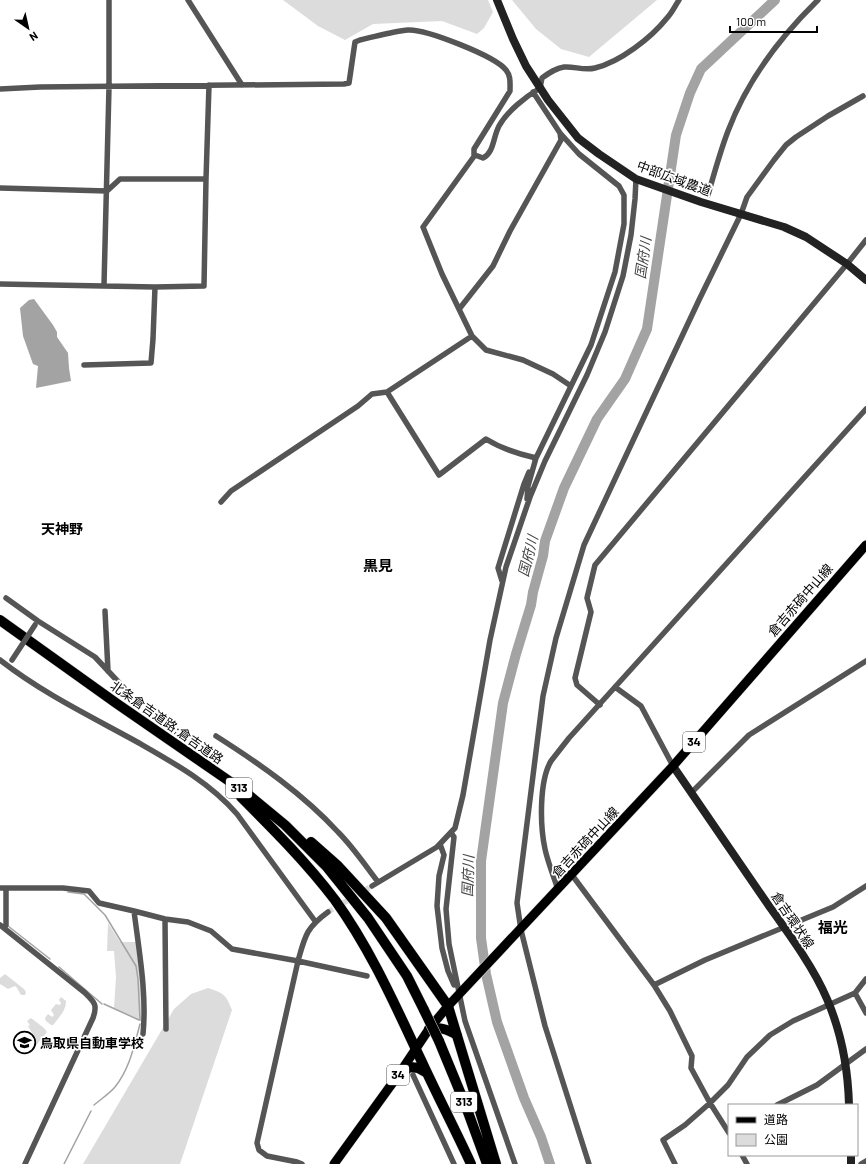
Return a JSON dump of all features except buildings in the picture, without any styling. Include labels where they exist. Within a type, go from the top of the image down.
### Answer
[{"type":"highway","name":"北条倉吉道路;倉吉道路","points":[[0,620],[243,795],[304,843],[327,867],[388,946],[407,976],[436,1043],[465,1104],[487,1164]]},
{"type":"highway","name":"北条倉吉道路;倉吉道路","points":[[0,627],[243,795]]},
{"type":"highway","points":[[243,795],[280,814],[337,865],[386,918],[448,1006],[496,1164]]},
{"type":"highway","points":[[243,795],[302,858],[335,901],[358,936],[376,966],[471,1164]]},
{"type":"highway","points":[[429,1029],[437,1027],[448,1030],[457,1035]]},
{"type":"highway","name":"北条倉吉道路;倉吉道路","points":[[436,1043],[481,1164]]},
{"type":"highway","points":[[399,1074],[410,1067],[418,1068],[427,1073]]},
{"type":"main road","name":"倉吉赤碕中山線","points":[[334,1164],[399,1074],[415,1048],[448,1006],[673,766],[866,545]]},
{"type":"street","points":[[104,285],[109,87],[109,0]]},
{"type":"street","points":[[188,0],[242,85]]},
{"type":"street","name":"中部広域農道","points":[[497,0],[512,39],[537,90],[578,138],[599,154],[636,180],[784,227],[806,237],[847,264],[866,280]]},
{"type":"street","points":[[474,156],[483,158],[488,156],[492,150],[493,142],[500,124],[524,98],[537,90],[542,78],[556,69],[564,67],[584,70],[594,69],[609,64],[632,50],[654,31],[668,18],[679,0]]},
{"type":"street","points":[[708,195],[728,131],[739,105],[759,71],[776,48],[797,21],[818,0]]},
{"type":"street","points":[[0,89],[40,87],[344,84],[349,83],[355,42],[408,30],[424,32],[469,48],[496,62],[506,70],[511,80],[510,91],[474,149],[474,156],[423,227],[442,274],[460,308],[472,336],[486,350],[523,360],[553,374],[571,386]]},
{"type":"street","points":[[0,284],[155,287],[204,286],[209,85]]},
{"type":"street","points":[[502,582],[498,568],[524,484],[591,345],[615,272],[624,224],[624,195],[619,186],[579,154],[560,133],[537,90]]},
{"type":"street","points":[[589,1164],[545,1026],[519,932],[517,903],[543,696],[556,638],[584,545],[747,197],[774,160],[796,137],[828,116],[863,96]]},
{"type":"street","points":[[460,308],[492,266],[510,230],[561,140],[560,133]]},
{"type":"street","points":[[0,188],[107,191],[120,179],[206,179]]},
{"type":"street","points":[[372,886],[423,856],[440,844],[456,828],[502,582],[515,537],[528,503],[545,461],[587,375],[623,276],[631,235],[636,180]]},
{"type":"street","points":[[600,704],[577,685],[575,678],[590,612],[587,598],[595,565],[866,240]]},
{"type":"street","points":[[84,365],[151,363],[155,287]]},
{"type":"street","points":[[221,502],[231,491],[358,406],[372,394],[387,392],[472,336]]},
{"type":"street","points":[[387,392],[439,475],[486,439],[498,447],[536,458]]},
{"type":"street","points":[[558,890],[545,849],[541,825],[544,781],[548,765],[615,687],[866,409]]},
{"type":"street","points":[[528,503],[528,486],[536,458]]},
{"type":"street","points":[[6,598],[37,623],[95,657],[124,688]]},
{"type":"street","points":[[105,611],[108,671]]},
{"type":"street","points":[[8,666],[37,623]]},
{"type":"street","points":[[0,660],[39,687],[167,759],[209,786],[237,814],[315,921]]},
{"type":"street","points":[[691,793],[749,735],[866,661]]},
{"type":"street","points":[[615,687],[641,706],[673,766]]},
{"type":"street","points":[[216,736],[261,765],[316,810],[338,832],[378,882]]},
{"type":"street","name":"倉吉環状線","points":[[673,766],[784,927],[823,989],[830,1005],[845,1054],[849,1104]]},
{"type":"street","points":[[451,833],[454,837],[446,909],[449,944],[461,992],[465,1022],[515,1164]]},
{"type":"street","points":[[440,844],[444,855],[439,876],[437,906],[442,948],[448,971],[461,992]]},
{"type":"street","points":[[572,875],[654,985],[670,1011],[692,1056],[691,1068],[710,1103],[728,1130]]},
{"type":"street","points":[[654,985],[705,960],[833,907],[866,886]]},
{"type":"street","points":[[25,1164],[93,1018],[96,1008],[94,1003],[84,992],[2,926],[6,925],[3,888],[63,888],[89,891],[99,903],[165,919],[188,922],[211,931],[232,949],[367,976]]},
{"type":"street","points":[[134,911],[144,1002],[143,1034]]},
{"type":"street","points":[[302,1164],[267,1156],[259,1150],[257,1143],[305,935],[315,921],[328,912]]},
{"type":"street","points":[[165,919],[166,1029]]},
{"type":"street","points":[[675,1164],[663,1140],[685,1125],[710,1103],[728,1085],[747,1058],[770,1035],[793,1021],[855,993],[866,979]]},
{"type":"street","points":[[855,993],[866,1013]]},
{"type":"street","points":[[779,1104],[817,1085],[866,1049]]},
{"type":"street","points":[[413,1075],[454,1164]]},
{"type":"street","points":[[861,1164],[866,1162]]},
{"type":"green space","points":[[283,0],[488,0],[493,12],[484,28],[477,34],[442,21],[373,24],[345,40],[318,26]]},
{"type":"green space","points":[[512,0],[657,0],[589,57],[561,49],[536,29]]},
{"type":"green space","points":[[108,923],[120,942],[136,942],[141,985],[142,1022],[114,1008],[116,977],[114,951],[107,951]]},
{"type":"green space","points":[[5,974],[24,989],[26,992],[25,995],[21,995],[15,986],[8,989],[0,984],[0,978]]},
{"type":"green space","points":[[208,988],[217,991],[226,997],[232,1010],[180,1164],[83,1164],[174,1009],[191,994]]},
{"type":"green space","points":[[61,997],[66,1001],[65,1008],[53,1025],[51,1025],[45,1018],[48,1014],[52,1017],[54,1015],[51,1010],[56,1004],[60,1005],[61,1003],[59,1000]]},
{"type":"green space","points":[[31,1018],[47,1032],[33,1049],[26,1051],[22,1047],[25,1040],[29,1037],[33,1041],[36,1038],[28,1026],[30,1025],[27,1021]]},
{"type":"shaded area","points":[[34,299],[53,325],[57,332],[57,337],[68,353],[71,381],[36,388],[38,366],[33,364],[23,336],[20,308],[29,300]]},
{"type":"waterway","name":"国府川","points":[[550,1164],[541,1137],[524,1098],[497,1022],[486,974],[481,938],[481,861],[503,703],[531,605],[543,556],[545,541],[564,488],[597,419],[625,379],[647,329],[676,135],[690,93],[701,69],[775,0]]},
{"type":"waterway","points":[[68,892],[84,894],[105,915],[136,966],[140,1020]]},
{"type":"waterway","points":[[8,926],[50,959]]},
{"type":"waterway","points":[[59,967],[102,1004]]},
{"type":"waterway","points":[[104,1004],[139,1020]]},
{"type":"waterway","points":[[94,1105],[113,1090],[120,1080],[131,1057],[140,1024]]},
{"type":"waterway","points":[[64,1164],[91,1111]]},
{"type":"tunnel","points":[[328,912],[372,886]]},
{"type":"place","name":"鳥取県自動車学校","points":[[25,1043]]},
{"type":"district","name":"天神野","points":[[62,529]]},
{"type":"district","name":"黒見","points":[[378,566]]},
{"type":"district","name":"福光","points":[[833,928]]}]
